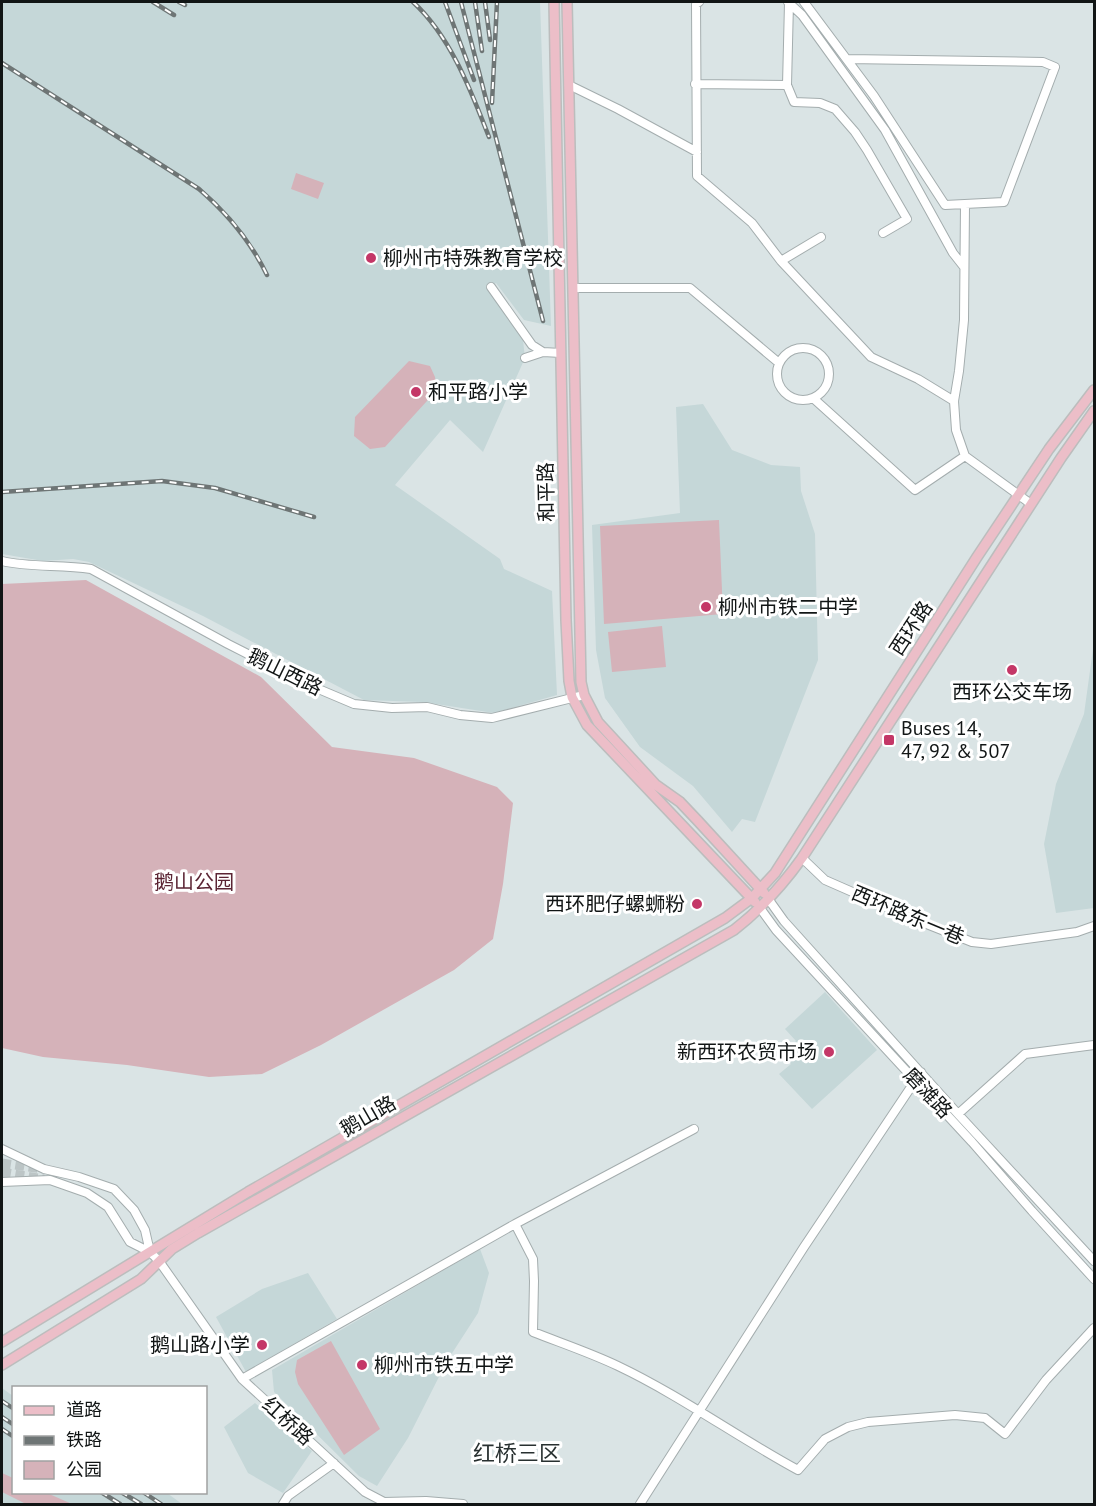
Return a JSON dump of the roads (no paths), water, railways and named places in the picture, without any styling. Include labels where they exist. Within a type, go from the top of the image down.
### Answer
[{"type":"main road","name":"和平路","points":[[554,2],[567,630],[572,698],[587,725],[760,908]]},
{"type":"main road","name":"和平路","points":[[567,2],[581,682],[584,695],[598,722],[656,785],[680,802],[761,888],[769,900]]},
{"type":"main road","name":"西环路","points":[[761,888],[775,873],[1049,449],[1095,390]]},
{"type":"main road","name":"西环路","points":[[760,908],[786,880],[802,858],[1061,458],[1095,411]]},
{"type":"main road","name":"鹅山路","points":[[2,1342],[248,1191],[725,918],[752,898],[761,888]]},
{"type":"main road","name":"鹅山路","points":[[2,1365],[141,1279],[172,1249],[198,1233],[734,930],[760,908]]},
{"type":"street","points":[[699,2],[696,4],[695,84],[697,176],[752,223],[781,261],[871,357],[918,379],[954,401]]},
{"type":"street","points":[[788,2],[787,86],[794,102],[820,103],[835,109],[867,150],[908,219],[883,232]]},
{"type":"street","points":[[788,2],[802,15],[885,130],[953,253],[964,267]]},
{"type":"street","points":[[804,2],[874,96],[945,205],[1004,202],[1055,67],[1043,62],[847,59]]},
{"type":"street","points":[[695,84],[787,86]]},
{"type":"street","points":[[569,85],[697,152]]},
{"type":"street","points":[[965,205],[963,330],[954,401],[956,430],[965,456],[1031,504]]},
{"type":"street","points":[[781,261],[821,237]]},
{"type":"street","points":[[491,287],[532,345],[543,352]]},
{"type":"street","points":[[574,288],[690,288],[779,363]]},
{"type":"street","points":[[798,349],[814,351],[821,356],[828,370],[828,378],[820,393],[813,398],[796,399],[788,395],[778,381],[779,363],[784,356],[798,349]]},
{"type":"street","points":[[525,358],[543,352],[561,353]]},
{"type":"street","points":[[813,398],[915,490],[965,456]]},
{"type":"street","name":"鹅山西路","points":[[2,561],[18,565],[74,566],[91,569],[228,644],[309,685],[354,704],[393,708],[427,707],[460,715],[492,718],[584,695]]},
{"type":"street","name":"西环路东一巷","points":[[802,858],[825,880],[972,942],[991,944],[1077,932],[1095,926]]},
{"type":"street","name":"磨滩路","points":[[769,900],[784,921],[958,1114],[1095,1261]]},
{"type":"street","name":"磨滩路","points":[[760,908],[776,930],[916,1080],[1095,1279]]},
{"type":"street","points":[[958,1114],[1025,1054],[1095,1045]]},
{"type":"street","points":[[640,1504],[804,1247],[921,1072]]},
{"type":"street","points":[[242,1379],[515,1224],[694,1129]]},
{"type":"street","points":[[2,1149],[44,1169],[79,1177],[114,1189],[134,1210],[146,1230],[150,1252]]},
{"type":"street","name":"红桥路","points":[[2,1182],[50,1180],[87,1193],[108,1207],[130,1242],[150,1252],[159,1261],[242,1379],[365,1492],[384,1502],[426,1501],[463,1504]]},
{"type":"street","points":[[515,1224],[533,1259],[532,1332],[617,1365],[701,1411],[760,1450],[798,1470],[825,1439],[848,1427],[868,1422],[955,1415],[985,1418],[1005,1434],[1046,1380],[1095,1328]]},
{"type":"street","points":[[283,1504],[288,1496],[334,1463]]},
{"type":"tunnel","points":[[2,1163],[42,1169]]},
{"type":"tunnel","points":[[2,1172],[44,1179]]},
{"type":"railway","points":[[153,2],[174,15]]},
{"type":"railway","points":[[179,2],[185,5]]},
{"type":"railway","points":[[413,2],[438,31],[449,48],[467,83],[489,137]]},
{"type":"railway","points":[[445,2],[474,80]]},
{"type":"railway","points":[[461,2],[543,321]]},
{"type":"railway","points":[[475,2],[482,51]]},
{"type":"railway","points":[[485,2],[490,40]]},
{"type":"railway","points":[[492,103],[497,2]]},
{"type":"railway","points":[[2,63],[199,189],[237,228],[267,275]]},
{"type":"railway","points":[[2,492],[162,481],[215,488],[314,517]]},
{"type":"railway","points":[[2,1401],[12,1408]]},
{"type":"railway","points":[[2,1417],[12,1424]]},
{"type":"railway","points":[[2,1429],[12,1436]]},
{"type":"railway","points":[[104,1494],[120,1504]]},
{"type":"railway","points":[[124,1494],[141,1504]]},
{"type":"railway","points":[[146,1494],[161,1504]]},
{"type":"place","name":"柳州市特殊教育学校","points":[[371,258]]},
{"type":"place","name":"和平路小学","points":[[416,392]]},
{"type":"place","name":"柳州市铁二中学","points":[[706,607]]},
{"type":"place","name":"西环公交车场","points":[[1012,670]]},
{"type":"place","name":"Buses 14, 47, 92 & 507","points":[[889,740]]},
{"type":"place","name":"西环肥仔螺蛳粉","points":[[697,904]]},
{"type":"place","name":"新西环农贸市场","points":[[829,1052]]},
{"type":"place","name":"鹅山路小学","points":[[262,1345]]},
{"type":"place","name":"柳州市铁五中学","points":[[362,1365]]},
{"type":"district","name":"红桥三区","points":[[517,1453]]},
{"type":"park label","name":"鹅山公园","points":[[194,882]]}]
